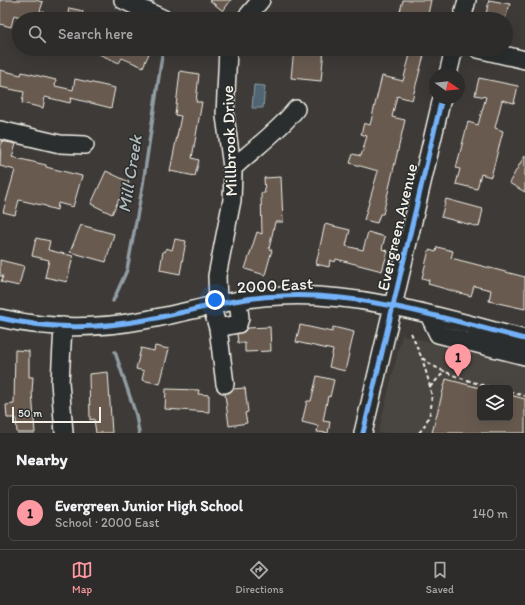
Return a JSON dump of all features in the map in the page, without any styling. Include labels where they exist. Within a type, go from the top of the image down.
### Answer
[{"type":"street","points":[[123,0],[149,12]]},
{"type":"street","points":[[250,12],[261,0]]},
{"type":"street","points":[[464,12],[467,0]]},
{"type":"street","name":"Millbrook Drive","points":[[225,384],[215,304],[217,276],[232,200],[232,169],[225,116],[228,56]]},
{"type":"street","points":[[449,68],[452,56]]},
{"type":"street","points":[[508,56],[525,60]]},
{"type":"street","name":"Evergreen Avenue","points":[[363,433],[441,104]]},
{"type":"street","points":[[232,169],[266,137],[286,121],[296,109]]},
{"type":"street","points":[[0,130],[60,144],[85,145]]},
{"type":"street","name":"2000 East","points":[[0,318],[63,326],[124,324],[238,300],[282,296],[316,296],[355,299],[429,315],[525,339]]},
{"type":"street","points":[[218,328],[238,324],[240,318],[238,300]]},
{"type":"street","points":[[429,315],[438,334],[525,356]]},
{"type":"street","points":[[63,326],[60,382],[64,433]]},
{"type":"path","points":[[411,333],[422,357],[432,396],[429,419],[419,433]]},
{"type":"path","points":[[422,357],[445,371],[466,380],[484,385]]},
{"type":"path","points":[[430,387],[445,371]]},
{"type":"path","points":[[513,393],[525,396]]},
{"type":"shaded area","points":[[402,335],[525,365],[525,433],[378,433]]},
{"type":"water","points":[[254,85],[265,86],[263,108],[252,108]]},
{"type":"building","points":[[0,0],[35,0],[43,2],[40,11],[44,12],[12,12],[11,27],[0,24]]},
{"type":"building","points":[[209,0],[231,0],[223,11]]},
{"type":"building","points":[[403,0],[431,0],[428,12],[400,12]]},
{"type":"building","points":[[489,0],[510,4],[507,12],[486,12]]},
{"type":"building","points":[[69,8],[83,11],[83,12],[68,12]]},
{"type":"building","points":[[104,56],[148,56],[143,67],[122,58],[119,63]]},
{"type":"building","points":[[293,56],[323,56],[321,81],[291,78]]},
{"type":"building","points":[[410,56],[424,56],[412,100],[397,96],[392,117],[405,120],[383,214],[380,214],[377,223],[364,220],[378,171],[350,163],[353,154],[361,156],[367,136],[361,134],[364,123],[370,125],[382,76],[403,81]]},
{"type":"building","points":[[0,70],[21,75],[22,72],[56,80],[55,86],[73,90],[75,79],[115,88],[111,108],[71,98],[70,103],[45,97],[43,108],[22,103],[24,92],[0,87]]},
{"type":"building","points":[[180,71],[199,74],[196,102],[202,102],[192,158],[199,160],[195,176],[170,171],[181,116],[175,115]]},
{"type":"building","points":[[479,78],[518,86],[514,103],[502,100],[495,128],[503,131],[491,177],[481,174],[477,189],[456,184],[460,169],[456,168],[468,122],[478,125],[486,97],[475,95]]},
{"type":"building","points":[[1,141],[16,144],[12,157],[82,176],[73,207],[58,203],[57,210],[19,200],[15,215],[3,212],[15,170],[0,166]]},
{"type":"building","points":[[525,155],[525,192],[509,183]]},
{"type":"building","points":[[106,171],[129,182],[125,192],[128,193],[124,201],[119,199],[112,214],[91,204]]},
{"type":"building","points":[[281,177],[283,222],[275,222],[269,249],[272,250],[265,275],[245,269],[257,232],[262,234],[261,193],[265,193],[264,178]]},
{"type":"building","points":[[446,199],[483,209],[479,227],[441,217]]},
{"type":"building","points":[[325,224],[350,230],[346,246],[363,250],[368,232],[385,237],[382,249],[388,251],[382,271],[336,259],[335,262],[330,260],[329,267],[316,264]]},
{"type":"building","points":[[81,225],[114,234],[106,262],[70,252]]},
{"type":"building","points":[[36,238],[50,241],[48,250],[73,256],[67,282],[45,277],[49,260],[32,256]]},
{"type":"building","points":[[175,239],[186,241],[180,274],[160,270],[163,251],[165,252],[166,248],[172,250]]},
{"type":"building","points":[[437,247],[453,251],[451,258],[525,277],[525,309],[489,301],[491,290],[474,286],[471,296],[428,284],[429,280],[422,278],[429,250],[436,252]]},
{"type":"building","points":[[0,260],[24,266],[19,286],[1,282],[3,276],[0,276]]},
{"type":"building","points":[[300,325],[332,332],[333,327],[354,332],[345,371],[329,367],[333,350],[296,342]]},
{"type":"building","points":[[270,327],[271,351],[245,352],[245,343],[238,343],[237,334],[244,332],[247,328]]},
{"type":"building","points":[[155,346],[169,349],[160,384],[142,380],[144,371],[136,369],[141,348],[154,351]]},
{"type":"building","points":[[15,350],[29,351],[29,377],[33,377],[32,392],[35,433],[17,433],[16,418],[7,418],[6,405],[14,404]]},
{"type":"building","points":[[108,372],[112,433],[96,433],[94,419],[90,420],[89,374]]},
{"type":"building","points":[[317,376],[334,380],[330,397],[328,396],[323,421],[330,422],[328,433],[317,432],[318,426],[302,422],[307,401],[311,401]]},
{"type":"building","points":[[446,379],[477,387],[477,421],[513,421],[513,396],[525,399],[525,433],[432,433]]},
{"type":"building","points":[[245,388],[248,412],[245,413],[247,423],[229,426],[225,394],[233,389]]},
{"type":"building","points":[[166,389],[199,390],[198,394],[209,395],[209,412],[165,409]]},
{"type":"waterway","name":"Mill Creek","points":[[152,0],[154,8]]},
{"type":"waterway","name":"Mill Creek","points":[[113,301],[127,270],[143,184],[162,56]]},
{"type":"waterway","name":"Mill Creek","points":[[115,352],[136,415],[139,433]]},
{"type":"cycle path","points":[[363,433],[441,104]]},
{"type":"cycle path","points":[[0,318],[18,322],[54,326],[109,325],[162,317],[246,299],[281,296],[312,296],[343,298],[404,308],[525,339]]},
{"type":"place","name":"Evergreen Junior High School","points":[[458,377]]}]
